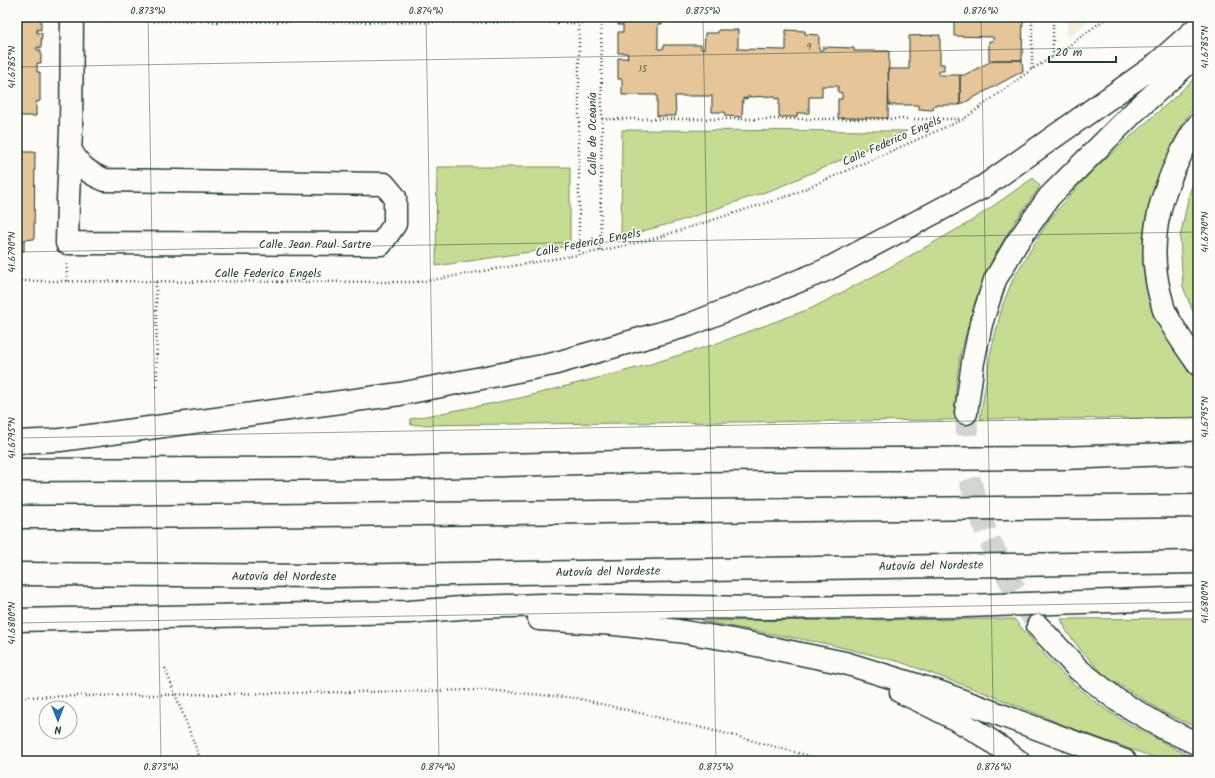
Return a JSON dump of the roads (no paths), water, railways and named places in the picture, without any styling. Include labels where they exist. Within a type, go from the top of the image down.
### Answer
[{"type":"main road","name":"Calle Jean Paul Sartre","points":[[70,150],[85,169],[93,175],[105,180],[384,184],[395,197],[395,224],[381,244],[67,242],[72,19]]},
{"type":"main road","points":[[17,442],[60,440],[400,394],[553,364],[689,325],[826,270],[983,187],[1153,67],[1198,27]]},
{"type":"main road","points":[[966,413],[973,362],[981,324],[995,280],[1016,244],[1049,196],[1135,110],[1198,54]]},
{"type":"main road","points":[[1198,125],[1174,167],[1161,201],[1154,238],[1156,280],[1164,309],[1183,343],[1198,364]]},
{"type":"main road","points":[[17,470],[391,468],[701,460],[1062,458],[1198,453]]},
{"type":"main road","points":[[17,517],[1198,506]]},
{"type":"main road","name":"Autovía del Nordeste","points":[[17,574],[330,576],[1198,562]]},
{"type":"main road","points":[[17,620],[409,612],[474,607],[534,605],[765,608],[965,606],[1198,598]]},
{"type":"main road","points":[[409,612],[615,624],[678,631],[789,651],[846,663],[939,692],[1125,761]]},
{"type":"main road","points":[[1038,626],[1079,670],[1117,700],[1164,728],[1198,744]]},
{"type":"main road","points":[[789,651],[883,684],[925,703],[966,725],[1003,749],[1018,761]]},
{"type":"tunnel","points":[[966,413],[969,478],[987,535],[1010,581],[1038,626]]}]
